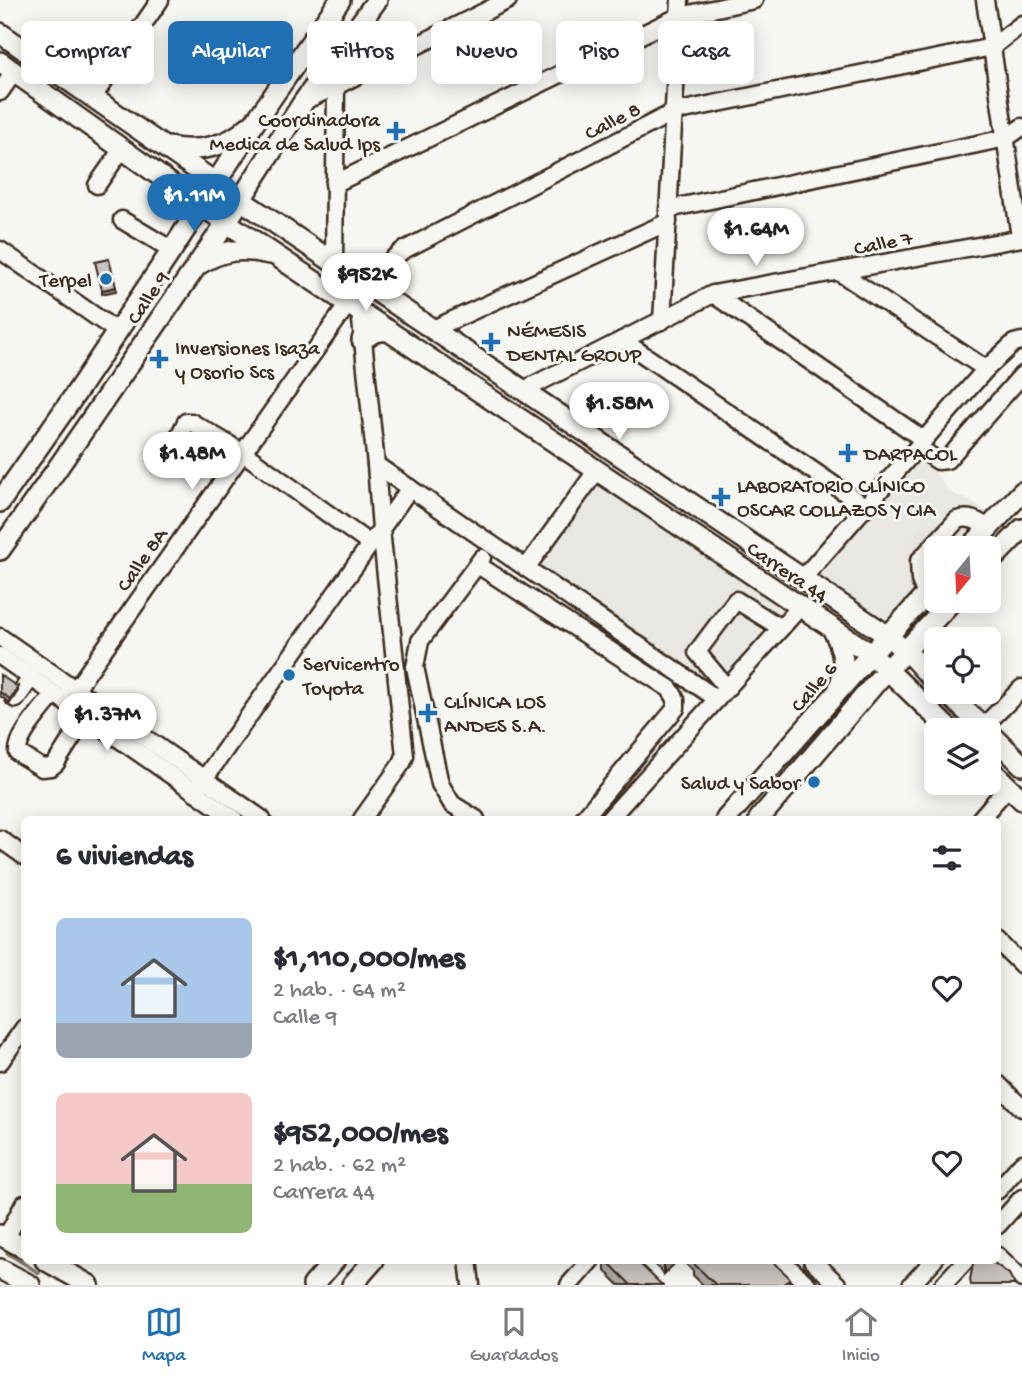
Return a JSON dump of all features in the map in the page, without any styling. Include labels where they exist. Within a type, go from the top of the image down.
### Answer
[{"type":"main road","name":"Calle 9","points":[[5,495],[118,332],[257,119],[340,0]]},
{"type":"main road","name":"Calle 9","points":[[362,21],[377,0]]},
{"type":"main road","name":"Carrera 44","points":[[4,35],[216,183],[888,636],[924,670]]},
{"type":"main road","name":"Carrera 44","points":[[6,66],[202,206],[871,654],[938,718]]},
{"type":"main road","name":"Calle 9","points":[[0,550],[226,222],[316,84]]},
{"type":"main road","points":[[164,146],[198,150],[212,146],[230,140],[257,119]]},
{"type":"main road","points":[[195,267],[223,252],[238,249],[254,250],[284,261]]},
{"type":"main road","points":[[362,340],[374,332],[388,330]]},
{"type":"main road","points":[[469,353],[477,390]]},
{"type":"main road","points":[[71,448],[72,399]]},
{"type":"main road","points":[[597,470],[608,463],[622,463],[649,482],[658,480]]},
{"type":"main road","points":[[5,495],[57,470]]},
{"type":"main road","points":[[981,536],[1022,492]]},
{"type":"main road","points":[[1001,551],[1022,529]]},
{"type":"main road","name":"Calle 6","points":[[729,816],[924,597]]},
{"type":"main road","points":[[762,816],[941,613]]},
{"type":"main road","points":[[931,627],[932,622]]},
{"type":"main road","points":[[832,628],[843,657],[844,669],[838,692]]},
{"type":"main road","points":[[959,704],[973,718]]},
{"type":"main road","points":[[1001,745],[1022,765]]},
{"type":"main road","points":[[1001,780],[1015,793]]},
{"type":"main road","points":[[3,1237],[21,1246]]},
{"type":"main road","points":[[52,1264],[89,1285]]},
{"type":"main road","points":[[313,1285],[328,1264]]},
{"type":"main road","points":[[352,1285],[370,1264]]},
{"type":"main road","points":[[0,1269],[30,1285]]},
{"type":"street","points":[[93,97],[160,0]]},
{"type":"street","points":[[304,101],[508,0]]},
{"type":"street","points":[[334,184],[680,8],[754,0]]},
{"type":"street","points":[[985,0],[1021,237]]},
{"type":"street","points":[[662,321],[680,8]]},
{"type":"street","name":"Calle 8","points":[[369,286],[402,251],[674,111],[992,47],[1022,24]]},
{"type":"street","points":[[0,92],[6,66]]},
{"type":"street","points":[[334,262],[336,86]]},
{"type":"street","points":[[433,329],[668,215],[1006,138],[1022,127]]},
{"type":"street","points":[[97,185],[122,149]]},
{"type":"street","points":[[122,220],[172,250]]},
{"type":"street","name":"Calle 7","points":[[524,390],[713,295],[1021,237]]},
{"type":"street","points":[[0,250],[118,332]]},
{"type":"street","points":[[839,272],[986,369]]},
{"type":"street","points":[[713,295],[921,443],[938,461],[947,460],[1022,375]]},
{"type":"street","points":[[354,308],[362,340],[405,755],[364,816]]},
{"type":"street","name":"Calle 8A","points":[[86,716],[51,767],[42,768],[18,753],[17,745],[21,737],[65,695],[242,452],[354,308]]},
{"type":"street","points":[[621,340],[866,506]]},
{"type":"street","points":[[803,578],[986,369],[1014,343],[1022,341]]},
{"type":"street","points":[[221,440],[242,452],[370,544]]},
{"type":"street","points":[[376,465],[674,669],[722,693]]},
{"type":"street","points":[[526,568],[597,470]]},
{"type":"street","points":[[200,785],[410,488]]},
{"type":"street","points":[[942,536],[957,520],[965,518],[975,519],[989,528]]},
{"type":"street","points":[[471,816],[452,804],[440,785],[415,667],[420,641],[492,545]]},
{"type":"street","points":[[924,556],[919,561],[920,580],[924,583]]},
{"type":"street","points":[[478,565],[670,689],[676,699],[676,708],[586,816]]},
{"type":"street","points":[[674,669],[696,652],[736,600],[781,628]]},
{"type":"street","points":[[612,816],[800,607]]},
{"type":"street","points":[[0,637],[86,716],[257,816]]},
{"type":"street","points":[[696,652],[722,693]]},
{"type":"street","points":[[1,658],[31,678],[65,695],[200,785],[231,816]]},
{"type":"street","points":[[14,698],[16,699],[31,678]]},
{"type":"street","points":[[996,718],[1022,688]]},
{"type":"street","points":[[984,816],[1015,793]]},
{"type":"street","points":[[0,839],[21,854]]},
{"type":"street","points":[[1001,944],[1022,965]]},
{"type":"street","points":[[0,1062],[21,1032]]},
{"type":"street","points":[[1001,1087],[1022,1108]]},
{"type":"street","points":[[1001,1187],[1022,1163]]},
{"type":"street","points":[[1001,1222],[1022,1198]]},
{"type":"street","points":[[3,1237],[21,1209]]},
{"type":"street","points":[[1001,1259],[1022,1279]]},
{"type":"street","points":[[468,1264],[471,1285]]},
{"type":"street","points":[[587,1264],[574,1279],[592,1285]]},
{"type":"street","points":[[785,1264],[808,1285]]},
{"type":"street","points":[[816,1264],[838,1285]]},
{"type":"street","points":[[911,1285],[930,1264]]},
{"type":"street","points":[[943,1285],[962,1264]]},
{"type":"shaded area","points":[[918,447],[948,491],[976,504],[997,519],[981,536],[924,536],[924,597],[888,636],[803,578]]},
{"type":"shaded area","points":[[597,470],[800,607],[717,699],[526,568]]},
{"type":"building","name":"Terpel","points":[[109,259],[116,287],[102,290],[95,262]]},
{"type":"building","points":[[0,675],[18,687],[10,699],[0,692]]},
{"type":"building","points":[[610,1264],[640,1264],[662,1285],[631,1285]]},
{"type":"building","points":[[694,1264],[775,1264],[790,1278],[783,1285],[716,1285]]},
{"type":"building","points":[[973,1264],[995,1264],[1009,1274],[1015,1285],[971,1285]]},
{"type":"waterway","points":[[7,1253],[21,1262]]},
{"type":"waterway","points":[[25,1264],[39,1273]]},
{"type":"place","name":"Coordinadora Medica de Salud Ips","points":[[396,131]]},
{"type":"place","name":"Terpel","points":[[106,279]]},
{"type":"place","name":"NÉMESIS DENTAL GROUP","points":[[491,342]]},
{"type":"place","name":"Inversiones Isaza y Osorio Scs","points":[[159,359]]},
{"type":"place","name":"DARPACOL","points":[[848,453]]},
{"type":"place","name":"LABORATORIO CLÍNICO OSCAR COLLAZOS Y CIA","points":[[721,497]]},
{"type":"place","name":"Servicentro Toyota","points":[[289,675]]},
{"type":"place","name":"CLÍNICA LOS ANDES S.A.","points":[[428,713]]},
{"type":"place","name":"Salud y Sabor","points":[[814,782]]}]
